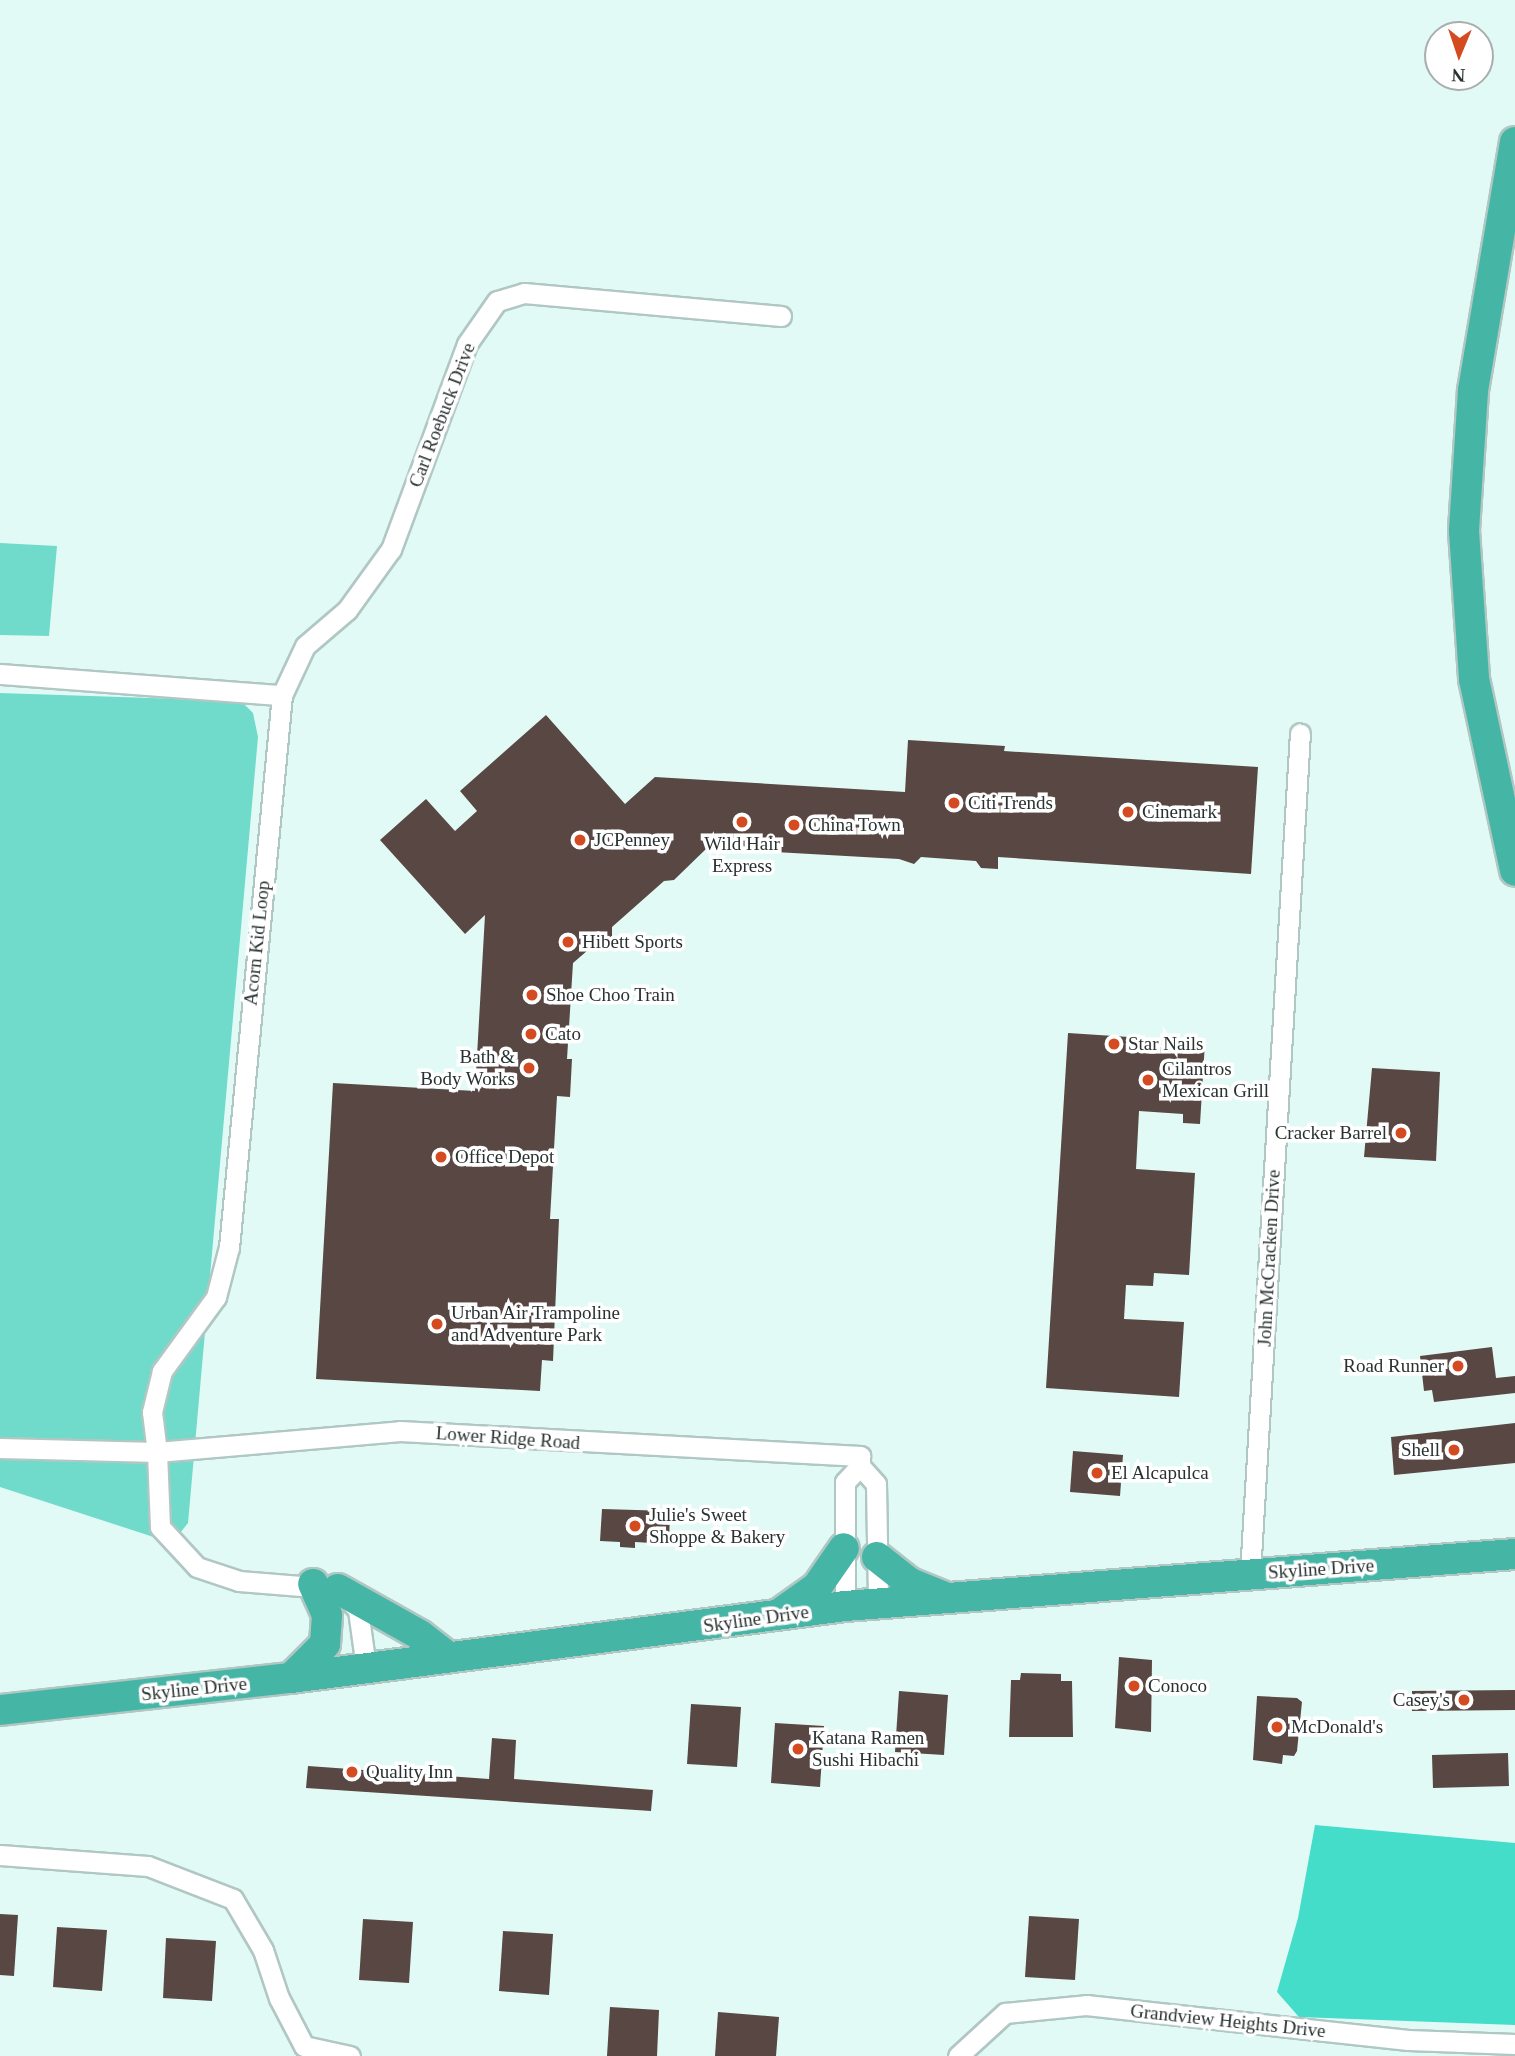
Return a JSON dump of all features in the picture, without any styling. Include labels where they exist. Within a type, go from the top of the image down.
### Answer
[{"type":"highway","points":[[1515,142],[1473,391],[1464,530],[1474,679],[1515,871]]},
{"type":"highway","points":[[775,1617],[817,1587],[844,1548]]},
{"type":"highway","name":"Skyline Drive","points":[[0,1710],[291,1678],[845,1606],[1515,1554]]},
{"type":"highway","points":[[877,1557],[910,1583],[949,1598]]},
{"type":"highway","points":[[291,1678],[325,1644],[326,1587],[420,1635],[448,1657]]},
{"type":"street","name":"Carl Roebuck Drive","points":[[282,695],[305,646],[347,610],[391,549],[467,344],[498,301],[524,293],[781,316]]},
{"type":"street","points":[[0,674],[282,695]]},
{"type":"street","name":"Acorn Kid Loop","points":[[157,1452],[152,1412],[162,1371],[216,1297],[229,1247],[282,695]]},
{"type":"street","name":"John McCracken Drive","points":[[1250,1574],[1300,733]]},
{"type":"street","name":"Lower Ridge Road","points":[[0,1448],[157,1452],[400,1431],[860,1462]]},
{"type":"street","points":[[157,1452],[160,1527],[197,1567],[239,1581],[326,1587],[358,1610],[366,1668]]},
{"type":"street","points":[[845,1606],[845,1482],[860,1462],[876,1484],[878,1604]]},
{"type":"street","points":[[0,1855],[148,1866],[233,1899],[263,1950],[278,1998],[304,2046],[351,2056]]},
{"type":"street","name":"Grandview Heights Drive","points":[[958,2056],[1005,2013],[1086,2006],[1408,2040],[1515,2043]]},
{"type":"green space","points":[[0,543],[57,546],[49,636],[0,635]]},
{"type":"green space","points":[[0,693],[241,701],[253,713],[258,737],[188,1523],[172,1543],[0,1487]]},
{"type":"green space","points":[[1315,1825],[1515,1843],[1515,2025],[1299,2017],[1277,1992],[1298,1918]]},
{"type":"building","points":[[546,715],[625,804],[655,777],[905,792],[908,740],[1005,746],[1004,751],[1258,767],[1251,874],[998,857],[998,869],[981,868],[976,861],[921,857],[914,864],[899,859],[707,848],[674,880],[664,881],[612,927],[612,936],[600,947],[595,944],[573,963],[567,1059],[572,1059],[570,1097],[557,1096],[550,1219],[559,1219],[553,1361],[542,1360],[540,1391],[316,1379],[333,1083],[475,1091],[485,915],[465,934],[380,840],[426,799],[455,831],[477,811],[460,791]]},
{"type":"building","points":[[1068,1033],[1205,1042],[1200,1124],[1183,1123],[1183,1114],[1139,1111],[1136,1169],[1195,1173],[1189,1275],[1154,1273],[1153,1286],[1126,1285],[1124,1319],[1184,1322],[1179,1397],[1046,1388]]},
{"type":"building","name":"Cracker Barrel","points":[[1372,1068],[1440,1072],[1436,1161],[1364,1157]]},
{"type":"building","name":"Road Runner","points":[[1492,1347],[1496,1378],[1515,1376],[1515,1393],[1434,1402],[1432,1390],[1424,1391],[1420,1356]]},
{"type":"building","name":"Shell","points":[[1515,1423],[1515,1463],[1394,1475],[1391,1437]]},
{"type":"building","name":"El Alcapulca","points":[[1073,1451],[1123,1455],[1120,1496],[1070,1492]]},
{"type":"building","name":"Julie's Sweet Shoppe & Bakery","points":[[602,1509],[670,1511],[669,1544],[635,1542],[635,1548],[620,1547],[620,1542],[600,1541]]},
{"type":"building","name":"Conoco","points":[[1119,1657],[1152,1660],[1151,1732],[1115,1728]]},
{"type":"building","points":[[1021,1673],[1061,1674],[1061,1681],[1072,1681],[1073,1737],[1009,1737],[1011,1680],[1020,1680]]},
{"type":"building","name":"Casey's","points":[[1515,1690],[1515,1710],[1412,1711],[1412,1691]]},
{"type":"building","points":[[899,1691],[948,1695],[944,1755],[895,1752]]},
{"type":"building","name":"McDonald's","points":[[1257,1696],[1297,1698],[1302,1702],[1297,1751],[1294,1756],[1283,1755],[1282,1764],[1253,1760]]},
{"type":"building","points":[[691,1704],[741,1707],[737,1767],[687,1764]]},
{"type":"building","points":[[775,1723],[824,1726],[820,1787],[771,1783]]},
{"type":"building","name":"Quality Inn","points":[[492,1738],[516,1740],[514,1779],[653,1790],[651,1811],[306,1788],[308,1766],[489,1779]]},
{"type":"building","points":[[1508,1753],[1509,1786],[1433,1788],[1432,1755]]},
{"type":"building","points":[[0,1914],[18,1915],[14,1976],[0,1975]]},
{"type":"building","points":[[1029,1916],[1079,1919],[1075,1980],[1025,1977]]},
{"type":"building","points":[[363,1919],[413,1922],[409,1983],[359,1980]]},
{"type":"building","points":[[57,1927],[107,1930],[102,1991],[53,1987]]},
{"type":"building","points":[[503,1931],[553,1934],[549,1995],[499,1991]]},
{"type":"building","points":[[166,1938],[216,1941],[212,2001],[163,1998]]},
{"type":"building","points":[[610,2007],[659,2010],[657,2056],[607,2056]]},
{"type":"building","points":[[718,2012],[779,2017],[776,2056],[715,2056]]},
{"type":"place","name":"Citi Trends","points":[[954,803]]},
{"type":"place","name":"Cinemark","points":[[1128,812]]},
{"type":"place","name":"Wild Hair Express","points":[[742,822]]},
{"type":"place","name":"China Town","points":[[794,825]]},
{"type":"place","name":"JCPenney","points":[[580,840]]},
{"type":"place","name":"Hibett Sports","points":[[568,942]]},
{"type":"place","name":"Shoe Choo Train","points":[[532,995]]},
{"type":"place","name":"Cato","points":[[531,1034]]},
{"type":"place","name":"Star Nails","points":[[1114,1044]]},
{"type":"place","name":"Bath & Body Works","points":[[529,1068]]},
{"type":"place","name":"Cilantros Mexican Grill","points":[[1148,1080]]},
{"type":"place","name":"Cracker Barrel","points":[[1401,1133]]},
{"type":"place","name":"Office Depot","points":[[441,1157]]},
{"type":"place","name":"Urban Air Trampoline and Adventure Park","points":[[437,1324]]},
{"type":"place","name":"Road Runner","points":[[1458,1366]]},
{"type":"place","name":"Shell","points":[[1454,1450]]},
{"type":"place","name":"El Alcapulca","points":[[1097,1473]]},
{"type":"place","name":"Julie's Sweet Shoppe & Bakery","points":[[635,1526]]},
{"type":"place","name":"Conoco","points":[[1134,1686]]},
{"type":"place","name":"Casey's","points":[[1464,1700]]},
{"type":"place","name":"McDonald's","points":[[1277,1727]]},
{"type":"place","name":"Katana Ramen Sushi Hibachi","points":[[798,1749]]},
{"type":"place","name":"Quality Inn","points":[[352,1772]]}]
